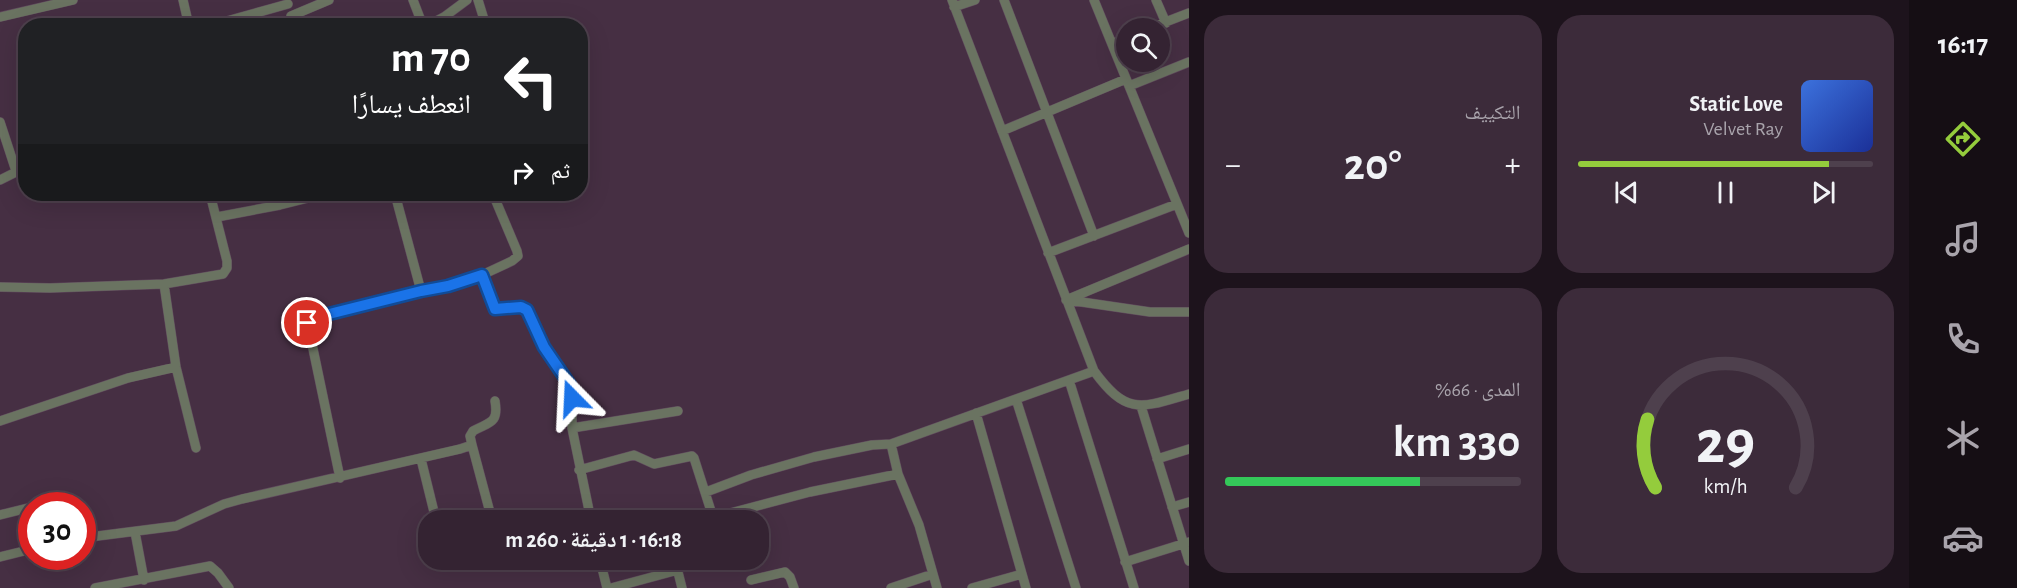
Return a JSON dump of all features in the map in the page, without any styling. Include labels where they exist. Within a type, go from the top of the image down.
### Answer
[{"type":"street","points":[[0,17],[73,0]]},
{"type":"street","points":[[183,0],[187,18]]},
{"type":"street","points":[[297,18],[329,0]]},
{"type":"street","points":[[413,0],[421,18]]},
{"type":"street","points":[[442,18],[466,0]]},
{"type":"street","points":[[478,0],[484,18]]},
{"type":"street","points":[[975,0],[953,4],[1094,371],[1119,399],[1141,406],[1149,406],[1189,394]]},
{"type":"street","points":[[1004,0],[1094,236]]},
{"type":"street","points":[[1094,0],[1189,233]]},
{"type":"street","points":[[1156,0],[1164,18]]},
{"type":"street","points":[[235,18],[287,2],[291,18]]},
{"type":"street","points":[[1170,21],[1189,14]]},
{"type":"street","points":[[1112,44],[1116,42]]},
{"type":"street","points":[[1002,131],[1047,112],[1189,62]]},
{"type":"street","points":[[0,122],[18,162]]},
{"type":"street","points":[[0,180],[18,171]]},
{"type":"street","points":[[0,287],[50,288],[164,284],[223,274],[227,261],[212,201]]},
{"type":"street","points":[[217,217],[296,201]]},
{"type":"street","points":[[397,201],[421,291]]},
{"type":"street","points":[[340,478],[307,320],[448,286],[482,275],[513,261],[518,256],[496,201]]},
{"type":"street","points":[[1048,253],[1177,204]]},
{"type":"street","points":[[1066,300],[1189,249]]},
{"type":"street","points":[[482,275],[495,309],[521,307],[527,310],[544,347],[570,385],[572,428],[589,510]]},
{"type":"street","points":[[164,284],[176,367],[196,448]]},
{"type":"street","points":[[1066,300],[1150,312],[1189,312]]},
{"type":"street","points":[[0,421],[128,378],[176,367]]},
{"type":"street","points":[[706,492],[751,475],[814,457],[873,445],[891,444],[1094,371]]},
{"type":"street","points":[[1069,380],[1131,587]]},
{"type":"street","points":[[1016,399],[1076,588]]},
{"type":"street","points":[[489,510],[470,436],[471,432],[488,425],[494,419],[497,412],[495,401]]},
{"type":"street","points":[[1141,406],[1172,507],[1186,543],[1189,561]]},
{"type":"street","points":[[572,428],[678,411]]},
{"type":"street","points":[[976,414],[1026,588]]},
{"type":"street","points":[[891,444],[898,474],[919,525],[937,588]]},
{"type":"street","points":[[96,536],[176,526],[224,504],[421,459],[472,445]]},
{"type":"street","points":[[1157,459],[1189,449]]},
{"type":"street","points":[[579,470],[634,455],[654,464],[691,456],[694,458],[711,511],[723,515],[810,492],[898,474]]},
{"type":"street","points":[[421,459],[434,510]]},
{"type":"street","points":[[1172,507],[1189,502]]},
{"type":"street","points":[[0,515],[18,510]]},
{"type":"street","points":[[135,532],[144,580]]},
{"type":"street","points":[[1125,562],[1186,543]]},
{"type":"street","points":[[0,557],[18,552]]},
{"type":"street","points":[[94,588],[210,566],[229,588]]},
{"type":"street","points":[[603,570],[609,588],[678,570],[682,588]]},
{"type":"street","points":[[751,580],[785,572],[790,577],[794,588]]},
{"type":"street","points":[[891,588],[933,574]]},
{"type":"street","points":[[972,588],[1022,574]]},
{"type":"route","points":[[307,323],[309,319],[448,286],[482,275],[495,309],[521,307],[527,310],[544,347],[570,385],[572,398]]}]
